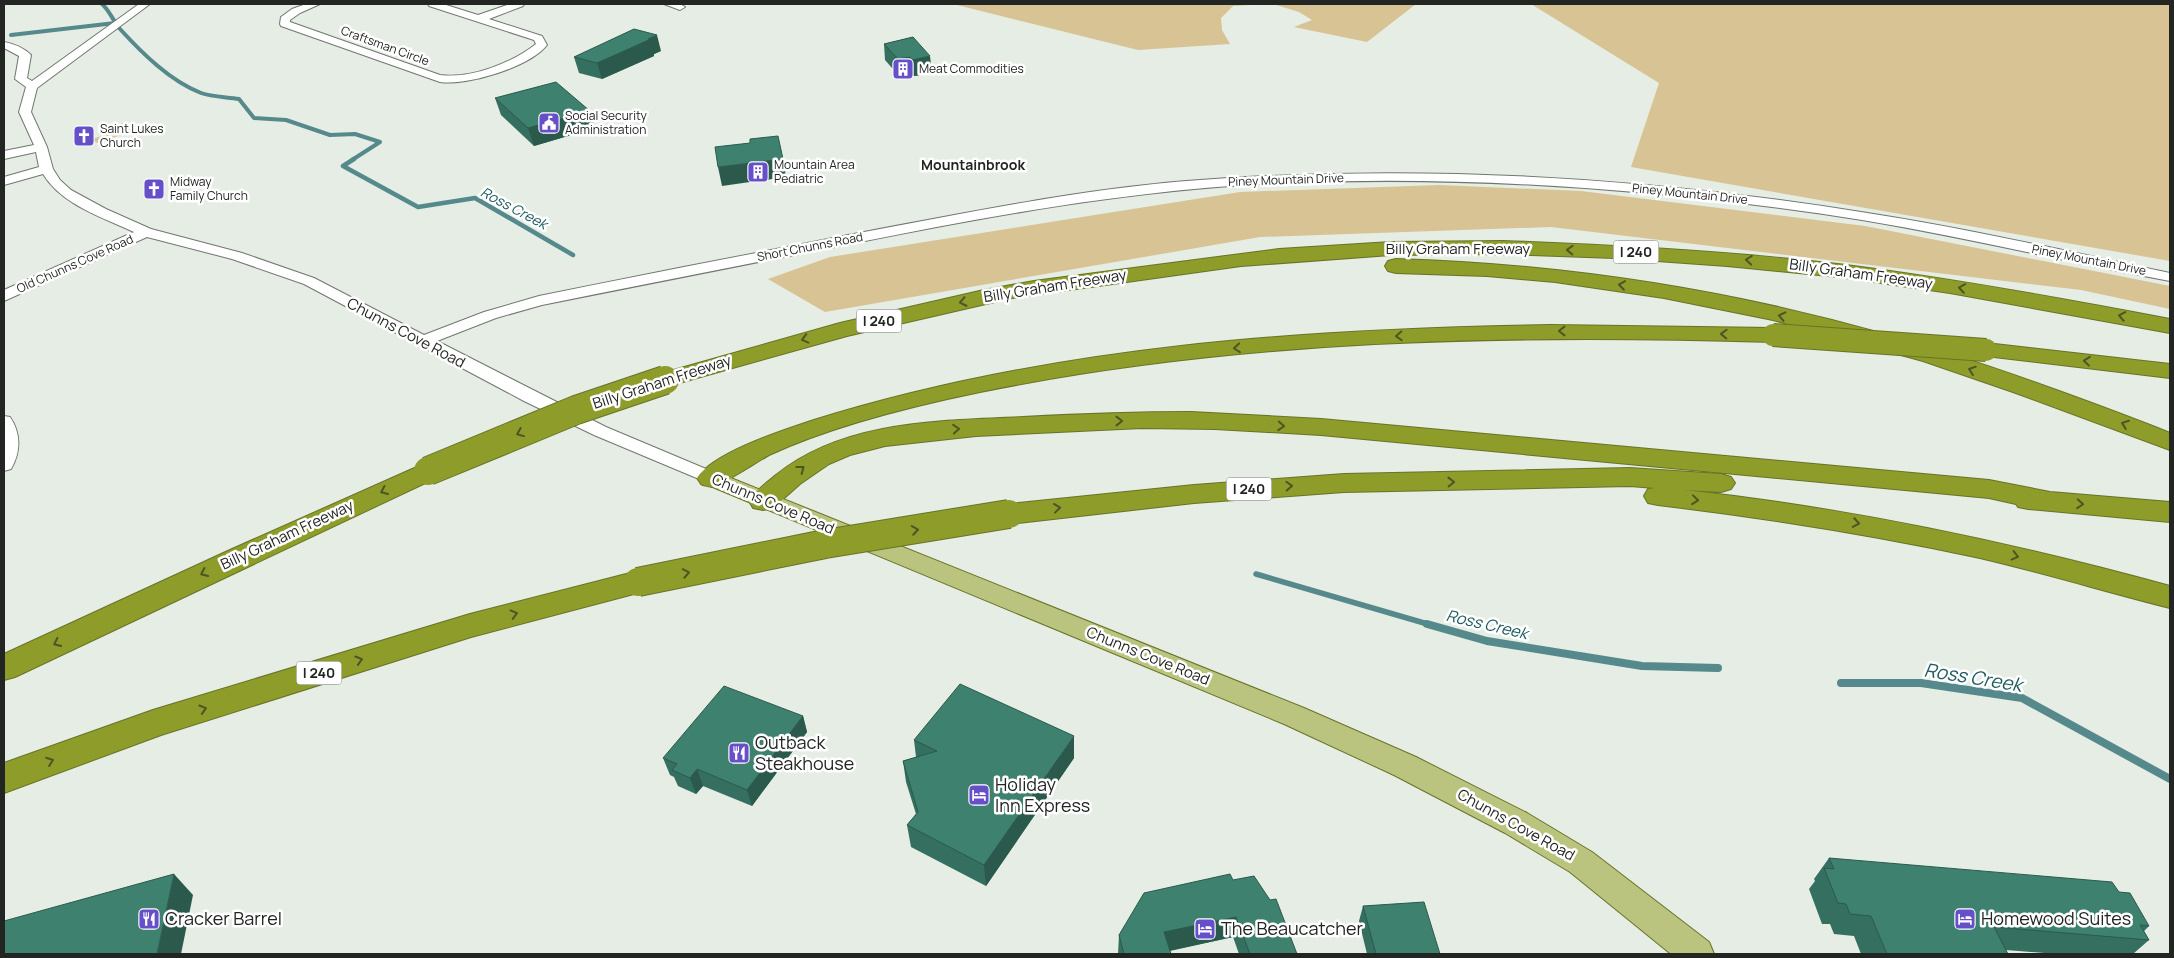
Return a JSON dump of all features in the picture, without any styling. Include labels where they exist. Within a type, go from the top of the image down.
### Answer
[{"type":"highway","name":"Billy Graham Freeway","points":[[4,668],[240,556],[428,471],[576,410],[665,380],[837,330],[1019,290],[1208,263],[1279,255],[1443,247],[1638,252],[1758,261],[1880,276],[2009,296],[2170,326]]},
{"type":"highway","points":[[1097,279],[1126,280],[1234,268],[1377,265],[1499,270],[1654,290],[1776,314],[1931,356],[2072,404],[2170,442]]},
{"type":"highway","points":[[711,478],[738,458],[813,429],[883,407],[957,388],[1023,375],[1237,347],[1443,334],[1620,331],[1773,335],[1986,350],[2170,371]]},
{"type":"highway","points":[[764,501],[786,480],[807,464],[840,450],[886,439],[940,431],[998,426],[1141,421],[1215,421],[1356,431],[1989,489],[2047,502]]},
{"type":"highway","name":"I 240","points":[[4,778],[153,724],[470,626],[638,582],[825,544],[1009,514],[1268,487],[1344,483],[1630,477],[2047,502],[2170,512]]},
{"type":"highway","points":[[1490,481],[1531,489],[1635,494],[1735,505],[1834,519],[1997,551],[2170,597]]},
{"type":"main road","name":"Chunns Cove Road","points":[[711,478],[1294,716],[1405,766],[1516,822],[1581,862],[1697,954]]},
{"type":"street","points":[[4,45],[13,47],[25,55],[21,79],[32,86],[146,4]]},
{"type":"street","name":"Craftsman Circle","points":[[315,4],[296,11],[285,18],[285,24],[434,77],[450,79],[478,73],[535,52],[542,45],[538,38],[433,4]]},
{"type":"street","points":[[478,18],[520,4]]},
{"type":"street","name":"Chunns Cove Road","points":[[32,86],[25,112],[41,147],[46,170],[55,183],[66,193],[101,212],[146,232],[237,256],[309,281],[423,342],[565,414],[711,478]]},
{"type":"street","points":[[4,155],[41,147]]},
{"type":"street","points":[[4,181],[46,170]]},
{"type":"street","name":"Piney Mountain Drive","points":[[1203,183],[1399,177],[1543,181],[1613,186],[1698,195],[1863,217],[1933,229],[2170,277]]},
{"type":"street","name":"Short Chunns Road","points":[[423,342],[490,315],[539,301],[622,284],[1044,202],[1203,183]]},
{"type":"street","name":"Old Chunns Cove Road","points":[[4,296],[104,249],[146,232]]},
{"type":"street","points":[[4,421],[9,427],[11,445],[4,465]]},
{"type":"shaded area","points":[[953,4],[1267,4],[1233,6],[1221,18],[1222,30],[1230,44],[1138,50]]},
{"type":"shaded area","points":[[1273,4],[1416,4],[1367,42],[1294,27],[1312,20],[1299,12]]},
{"type":"shaded area","points":[[1531,4],[2170,4],[2170,261],[1631,167],[1659,83]]},
{"type":"shaded area","points":[[126,122],[136,130],[97,143],[92,139],[108,134],[103,129]]},
{"type":"shaded area","points":[[1439,185],[1581,191],[1865,226],[2170,286],[2170,309],[2081,290],[1551,227],[1260,237],[825,312],[768,279],[830,257],[1240,192]]},
{"type":"building","points":[[634,29],[657,35],[597,63],[574,57]]},
{"type":"building","points":[[913,37],[930,56],[912,60],[910,57],[898,59],[884,44]]},
{"type":"building","points":[[556,82],[590,111],[528,128],[495,98]]},
{"type":"building","points":[[778,136],[783,159],[718,167],[715,147],[750,143],[750,139]]},
{"type":"building","name":"Holiday Inn Express","points":[[960,684],[1074,736],[984,865],[907,825],[918,812],[903,761],[937,751],[914,740]]},
{"type":"building","name":"Outback Steakhouse","points":[[724,686],[803,716],[747,790],[697,769],[690,778],[672,770],[677,764],[663,758]]},
{"type":"building","name":"Homewood Suites","points":[[1829,858],[2112,882],[2119,892],[2130,893],[2149,926],[2140,925],[2149,940],[1994,927],[2008,954],[1887,954],[1871,916],[1850,914],[1846,904],[1838,903],[1824,868],[1834,869]]},
{"type":"building","points":[[174,874],[157,954],[4,954],[4,921]]},
{"type":"building","points":[[1230,874],[1233,880],[1254,876],[1270,900],[1276,899],[1297,954],[1250,954],[1236,917],[1164,932],[1171,954],[1124,954],[1119,935],[1144,893]]},
{"type":"building","points":[[1424,902],[1440,954],[1376,954],[1363,906]]},
{"type":"waterway","name":"Ross Creek","points":[[102,4],[115,23]]},
{"type":"waterway","points":[[11,35],[115,23]]},
{"type":"waterway","name":"Ross Creek","points":[[115,23],[147,57],[178,81],[201,93],[239,99],[254,118],[286,120],[330,135],[355,134],[380,142],[352,160]]},
{"type":"waterway","name":"Ross Creek","points":[[354,159],[343,166],[418,207],[475,198],[573,255]]},
{"type":"waterway","name":"Ross Creek","points":[[1256,574],[1431,625]]},
{"type":"waterway","name":"Ross Creek","points":[[1427,624],[1487,641],[1642,666],[1718,668]]},
{"type":"waterway","name":"Ross Creek","points":[[1841,683],[1921,683],[2022,698],[2170,779]]},
{"type":"place","name":"Meat Commodities","points":[[903,69]]},
{"type":"place","name":"Social Security Administration","points":[[549,123]]},
{"type":"place","name":"Saint Lukes Church","points":[[84,136]]},
{"type":"place","name":"Mountain Area Pediatric","points":[[758,172]]},
{"type":"place","name":"Midway Family Church","points":[[154,189]]},
{"type":"place","name":"Outback Steakhouse","points":[[739,753]]},
{"type":"place","name":"Holiday Inn Express","points":[[979,795]]},
{"type":"place","name":"Cracker Barrel","points":[[149,919]]},
{"type":"place","name":"Homewood Suites","points":[[1965,919]]},
{"type":"place","name":"The Beaucatcher","points":[[1205,929]]},
{"type":"district","name":"Mountainbrook","points":[[973,165]]}]
